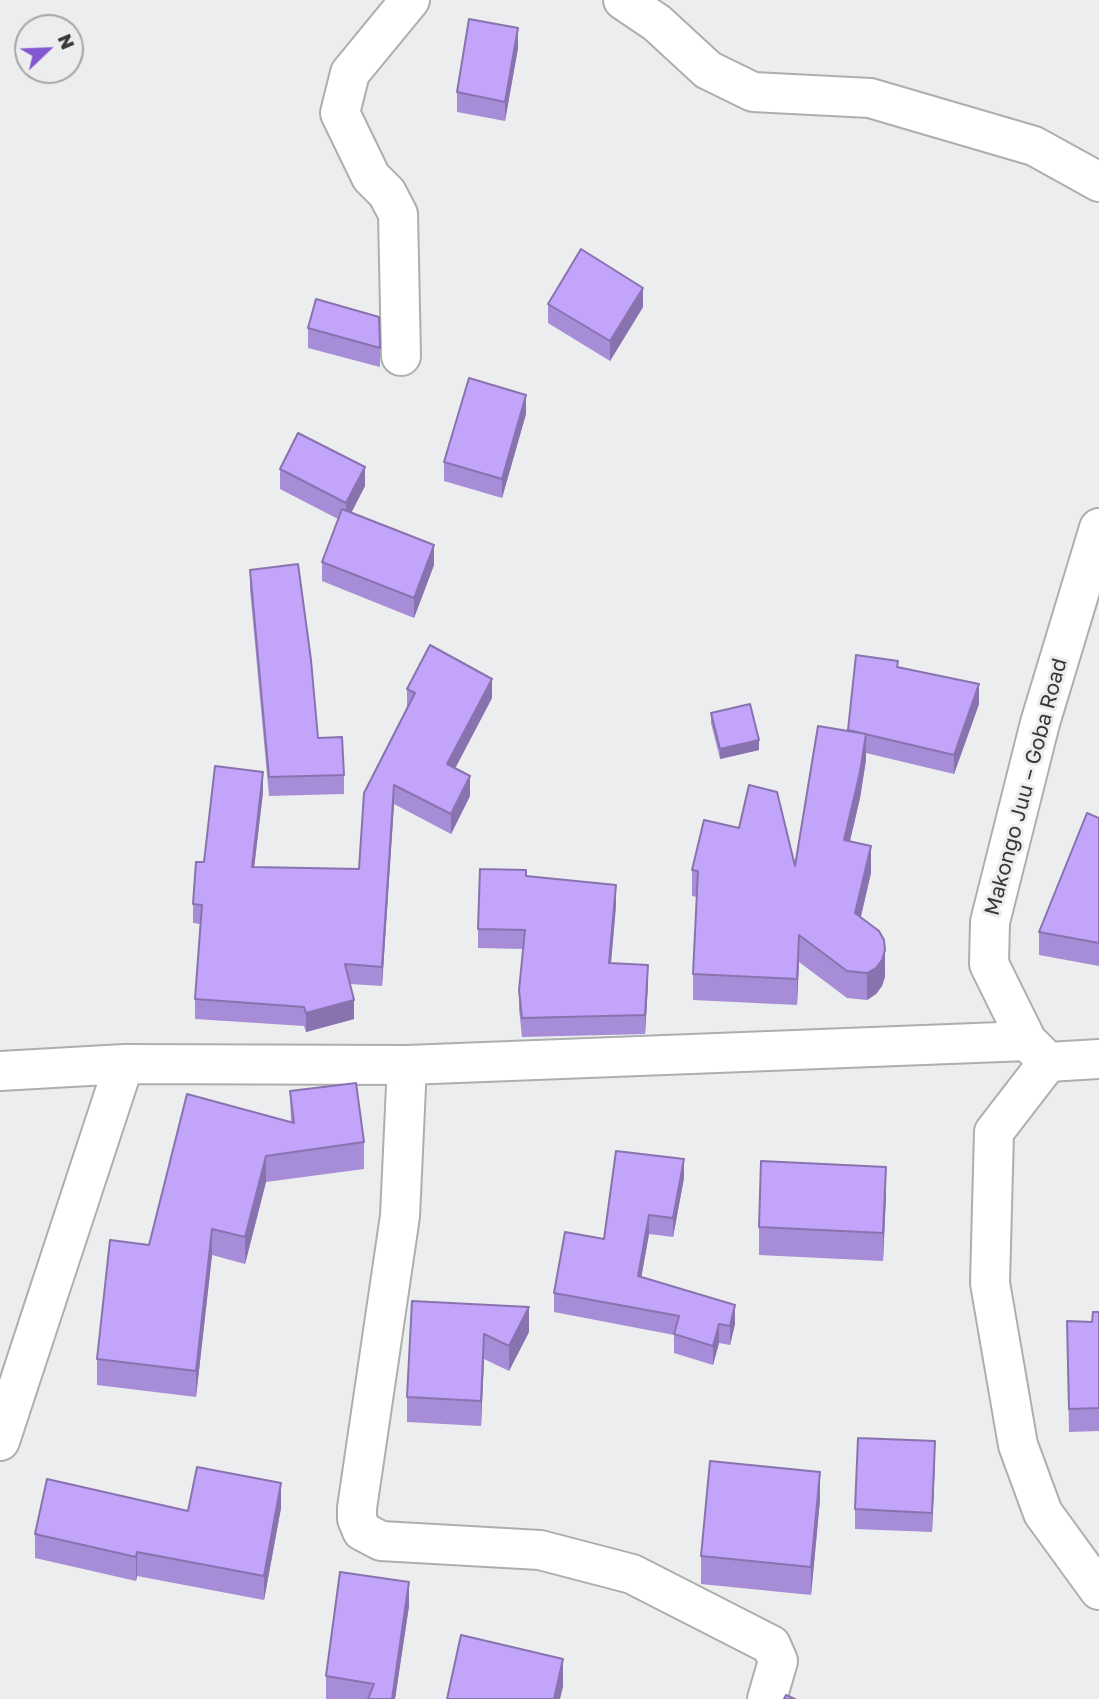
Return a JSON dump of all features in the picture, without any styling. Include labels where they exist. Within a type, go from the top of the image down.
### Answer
[{"type":"street","points":[[401,356],[398,214],[387,193],[371,177],[340,113],[350,73],[410,0]]},
{"type":"street","points":[[623,0],[657,23],[708,70],[753,92],[870,98],[1034,146],[1099,182]]},
{"type":"street","name":"Makongo Juu – Goba Road","points":[[1037,1052],[989,964],[990,922],[1040,723],[1099,528]]},
{"type":"street","points":[[1037,1052],[994,1132],[990,1283],[1018,1445],[1043,1513],[1099,1590]]},
{"type":"street","points":[[0,1070],[124,1064],[407,1065],[1037,1052],[1099,1059]]},
{"type":"street","points":[[0,1441],[124,1064]]},
{"type":"street","points":[[407,1065],[400,1216],[357,1508],[357,1519],[362,1531],[381,1541],[540,1550],[632,1574],[771,1645],[778,1661],[767,1699]]},
{"type":"building","points":[[469,19],[518,28],[505,102],[457,92]]},
{"type":"building","points":[[581,249],[643,288],[610,341],[548,304]]},
{"type":"building","points":[[316,299],[379,317],[380,348],[308,328]]},
{"type":"building","points":[[469,378],[526,395],[502,479],[444,462]]},
{"type":"building","points":[[298,433],[365,467],[346,503],[280,469]]},
{"type":"building","points":[[342,509],[434,545],[414,598],[322,562]]},
{"type":"building","points":[[298,564],[318,738],[342,737],[344,775],[269,777],[250,570]]},
{"type":"building","points":[[430,645],[492,679],[447,764],[470,776],[451,814],[394,785],[382,967],[345,964],[354,1000],[306,1013],[304,1007],[195,999],[202,905],[193,904],[196,862],[204,862],[215,766],[263,772],[252,867],[359,869],[364,793],[415,693],[407,689]]},
{"type":"building","points":[[856,655],[898,661],[897,667],[979,684],[954,755],[848,730]]},
{"type":"building","points":[[750,704],[759,740],[720,749],[711,713]]},
{"type":"building","points":[[818,726],[866,734],[844,840],[871,846],[855,913],[879,931],[884,940],[882,960],[876,968],[867,973],[847,971],[799,935],[797,979],[693,974],[698,871],[692,870],[704,820],[739,828],[749,785],[777,792],[795,866]]},
{"type":"building","points":[[1087,813],[1099,818],[1099,943],[1039,932]]},
{"type":"building","points":[[480,869],[526,870],[526,876],[616,885],[609,963],[648,965],[645,1015],[522,1018],[519,990],[525,930],[478,929]]},
{"type":"building","points":[[356,1083],[364,1142],[266,1156],[245,1237],[212,1229],[196,1371],[97,1359],[110,1240],[149,1245],[187,1094],[294,1123],[290,1091]]},
{"type":"building","points":[[616,1151],[684,1159],[673,1218],[649,1215],[638,1276],[735,1305],[730,1326],[719,1324],[713,1346],[674,1334],[679,1316],[554,1293],[565,1232],[604,1239]]},
{"type":"building","points":[[761,1161],[886,1167],[883,1233],[759,1227]]},
{"type":"building","points":[[412,1301],[529,1307],[509,1346],[484,1334],[481,1401],[407,1397]]},
{"type":"building","points":[[1093,1312],[1099,1312],[1099,1408],[1069,1409],[1067,1321],[1092,1322]]},
{"type":"building","points":[[858,1438],[935,1441],[932,1513],[855,1509]]},
{"type":"building","points":[[710,1461],[820,1472],[811,1567],[701,1556]]},
{"type":"building","points":[[197,1467],[281,1483],[264,1576],[137,1552],[136,1557],[35,1534],[47,1479],[188,1511]]},
{"type":"building","points":[[340,1572],[409,1582],[392,1699],[368,1699],[374,1684],[326,1676]]},
{"type":"building","points":[[461,1635],[563,1659],[554,1699],[447,1699]]}]
